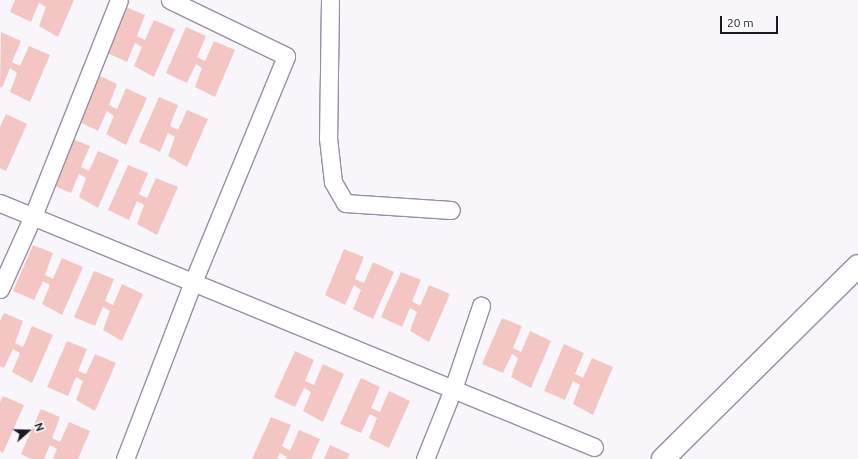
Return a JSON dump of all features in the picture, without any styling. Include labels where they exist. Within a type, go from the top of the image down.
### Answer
[{"type":"main road","points":[[662,459],[858,266]]},
{"type":"street","points":[[0,289],[33,216],[119,0]]},
{"type":"street","points":[[125,459],[193,282],[286,56],[170,0]]},
{"type":"street","points":[[330,0],[328,138],[332,182],[344,204],[451,210]]},
{"type":"street","points":[[0,203],[594,447]]},
{"type":"street","points":[[425,459],[453,389],[481,306]]},
{"type":"building","points":[[15,0],[74,0],[58,37],[39,26],[46,7],[39,3],[31,22],[10,12]]},
{"type":"building","points":[[126,7],[145,15],[137,36],[145,40],[154,20],[175,29],[154,77],[134,66],[142,47],[135,43],[127,62],[105,52]]},
{"type":"building","points":[[186,27],[206,36],[197,57],[205,61],[214,41],[235,50],[215,97],[195,87],[202,68],[196,64],[187,83],[166,73]]},
{"type":"building","points":[[1,32],[21,41],[12,62],[20,66],[29,46],[50,55],[30,102],[10,92],[17,73],[10,68],[2,88],[0,87]]},
{"type":"building","points":[[98,75],[117,84],[109,105],[117,109],[126,88],[147,98],[126,145],[106,134],[114,116],[107,111],[98,131],[78,121]]},
{"type":"building","points":[[159,97],[178,105],[170,126],[178,130],[187,110],[208,119],[187,167],[168,156],[175,137],[168,133],[160,152],[139,142]]},
{"type":"building","points":[[6,114],[27,124],[6,171],[0,168],[0,127]]},
{"type":"building","points":[[70,138],[90,146],[81,167],[89,171],[98,151],[119,160],[98,208],[79,197],[86,178],[79,174],[71,193],[50,184]]},
{"type":"building","points":[[128,165],[148,173],[139,194],[147,198],[156,178],[178,187],[157,235],[137,224],[144,205],[137,201],[129,220],[108,210]]},
{"type":"building","points":[[33,245],[53,253],[45,275],[53,279],[62,258],[83,267],[62,315],[42,304],[50,285],[43,281],[34,300],[13,291]]},
{"type":"building","points":[[344,249],[364,257],[355,279],[364,283],[373,262],[394,272],[373,319],[353,309],[361,290],[354,285],[345,305],[325,295]]},
{"type":"building","points":[[94,271],[114,279],[105,301],[113,305],[122,284],[143,294],[122,341],[103,330],[110,311],[103,307],[95,326],[74,317]]},
{"type":"building","points":[[401,272],[421,280],[412,301],[420,306],[429,285],[450,294],[429,342],[410,331],[417,312],[410,308],[402,327],[381,317]]},
{"type":"building","points":[[4,313],[23,321],[15,343],[23,347],[32,326],[53,335],[32,383],[12,372],[20,353],[13,349],[4,368],[0,366],[0,321]]},
{"type":"building","points":[[502,318],[522,326],[513,348],[521,352],[530,331],[551,341],[531,388],[511,377],[518,358],[512,354],[503,373],[482,364]]},
{"type":"building","points":[[67,341],[87,349],[78,371],[86,374],[95,354],[116,363],[95,411],[76,400],[83,381],[76,377],[68,396],[47,387]]},
{"type":"building","points":[[564,344],[584,353],[575,374],[583,378],[592,358],[613,367],[593,415],[573,404],[580,385],[573,381],[565,400],[544,391]]},
{"type":"building","points":[[295,351],[314,360],[305,381],[314,385],[323,364],[344,374],[323,422],[303,411],[311,392],[304,388],[295,407],[274,397]]},
{"type":"building","points":[[361,378],[380,387],[371,408],[380,412],[389,391],[410,401],[389,448],[369,438],[377,418],[370,414],[361,433],[340,424]]},
{"type":"building","points":[[3,396],[24,405],[3,453],[0,451],[0,402]]},
{"type":"building","points":[[41,409],[60,417],[52,438],[60,442],[69,422],[90,431],[78,459],[53,459],[57,449],[50,445],[44,459],[31,459],[21,454]]},
{"type":"building","points":[[271,417],[291,425],[282,446],[290,451],[299,430],[320,439],[311,459],[286,459],[287,457],[280,453],[277,459],[252,459]]},
{"type":"building","points":[[330,445],[350,454],[347,459],[324,459]]}]
